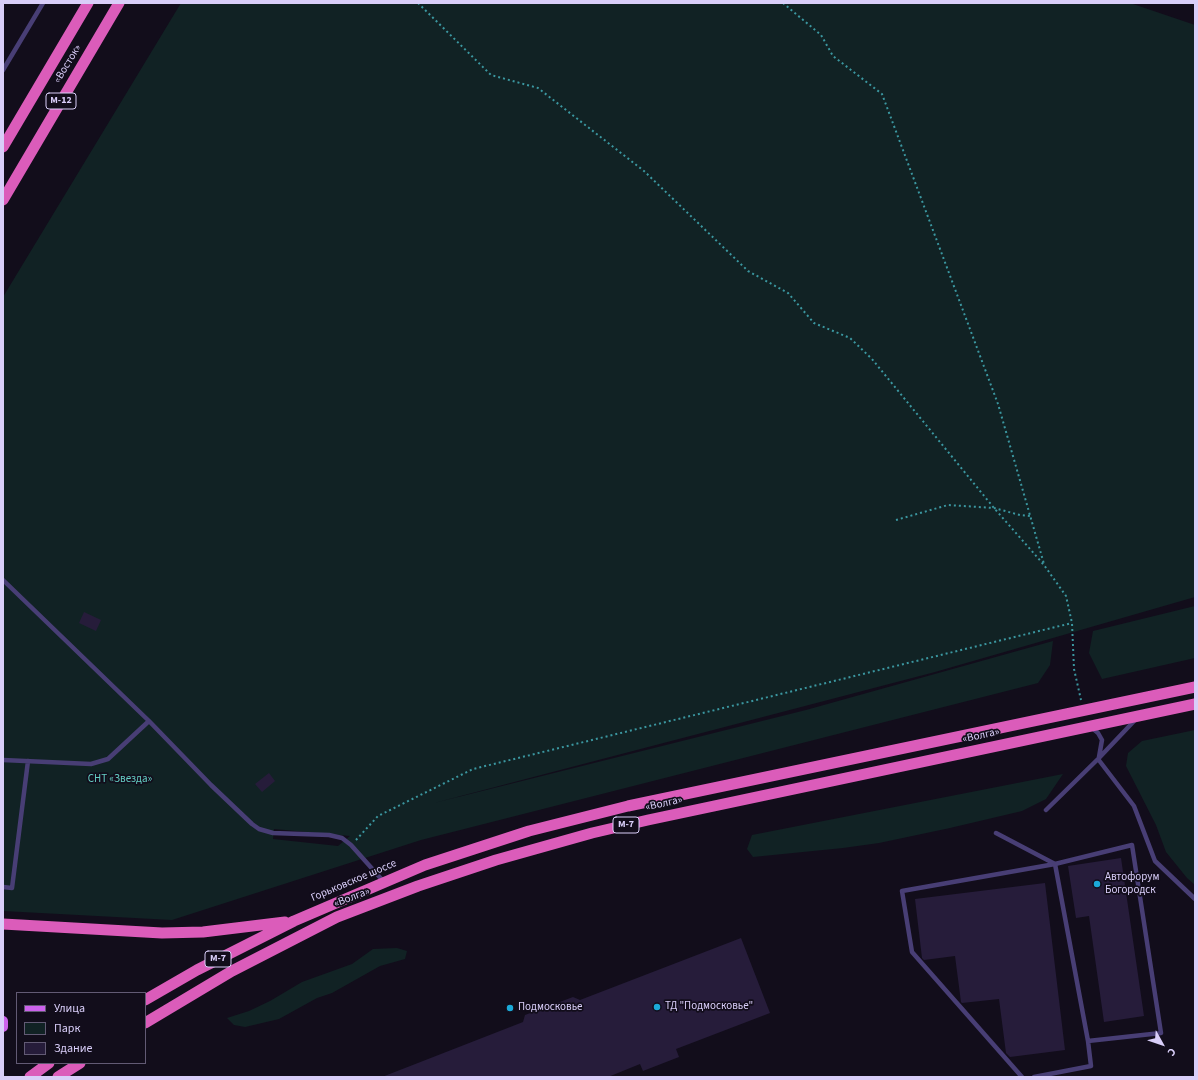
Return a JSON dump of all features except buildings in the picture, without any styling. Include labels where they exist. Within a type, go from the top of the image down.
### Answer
[{"type":"highway","name":"«Восток»","points":[[3,147],[88,3]]},
{"type":"highway","name":"«Восток»","points":[[3,200],[119,3]]},
{"type":"highway","name":"«Волга»","points":[[425,865],[529,831],[628,806],[1195,687]]},
{"type":"highway","name":"«Волга»","points":[[146,1022],[232,970],[337,917],[418,886],[496,860],[592,833],[648,820],[1195,704]]},
{"type":"highway","name":"Горьковское шоссе","points":[[294,921],[425,865]]},
{"type":"highway","points":[[3,924],[162,933],[203,932],[294,921]]},
{"type":"highway","name":"М-7","points":[[146,999],[197,970],[294,921]]},
{"type":"highway","points":[[30,1077],[48,1064]]},
{"type":"highway","points":[[58,1077],[78,1064]]},
{"type":"main road","points":[[3,1021],[3,1027]]},
{"type":"lane","points":[[3,70],[43,3]]},
{"type":"lane","points":[[3,580],[149,721],[210,785],[259,829],[273,833],[329,835],[342,838],[351,845],[384,882]]},
{"type":"lane","points":[[1046,810],[1138,717]]},
{"type":"lane","points":[[3,760],[91,764],[108,759],[149,721]]},
{"type":"lane","points":[[1090,727],[1098,733],[1102,740],[1098,759],[1134,806],[1155,862],[1195,899]]},
{"type":"lane","points":[[3,887],[12,888],[28,761]]},
{"type":"lane","points":[[996,834],[1055,864]]},
{"type":"lane","points":[[1022,1077],[912,952],[902,891],[1055,864],[1132,845],[1161,1033],[1088,1041]]},
{"type":"lane","points":[[1034,1077],[1091,1066],[1088,1041],[1055,864]]},
{"type":"path","points":[[418,3],[491,75],[538,88],[644,171],[748,271],[788,294],[814,323],[850,338],[872,359],[994,508],[1044,565],[1066,596],[1072,624],[1074,669],[1083,710]]},
{"type":"path","points":[[783,3],[821,35],[833,56],[882,94],[998,404],[1044,565]]},
{"type":"path","points":[[896,520],[948,505],[994,508],[1020,515],[1031,516]]},
{"type":"path","points":[[351,845],[378,816],[473,769],[1072,624]]},
{"type":"green space","name":"СНТ «Звезда»","points":[[181,3],[1130,3],[1195,25],[1195,597],[935,672],[434,803],[806,710],[1053,641],[1050,665],[1038,683],[421,840],[172,920],[3,911],[3,297]],"holes":[[[274,829],[350,836],[338,846],[273,839]]]},
{"type":"green space","points":[[1195,606],[1195,658],[1102,679],[1089,653],[1093,631]]},
{"type":"green space","points":[[1195,730],[1195,885],[1187,878],[1166,852],[1156,825],[1126,766],[1128,753],[1142,741]]},
{"type":"green space","points":[[1063,774],[1046,799],[1022,811],[879,843],[843,848],[753,857],[747,849],[752,835]]},
{"type":"green space","points":[[397,948],[407,951],[405,959],[380,966],[332,993],[317,998],[279,1019],[245,1027],[234,1025],[227,1018],[249,1011],[270,1001],[302,982],[352,964],[373,949]]},
{"type":"place","name":"Автофорум Богородск","points":[[1097,884]]},
{"type":"place","name":"ТД \"Подмосковье\"","points":[[657,1007]]},
{"type":"place","name":"Подмосковье","points":[[510,1008]]}]
